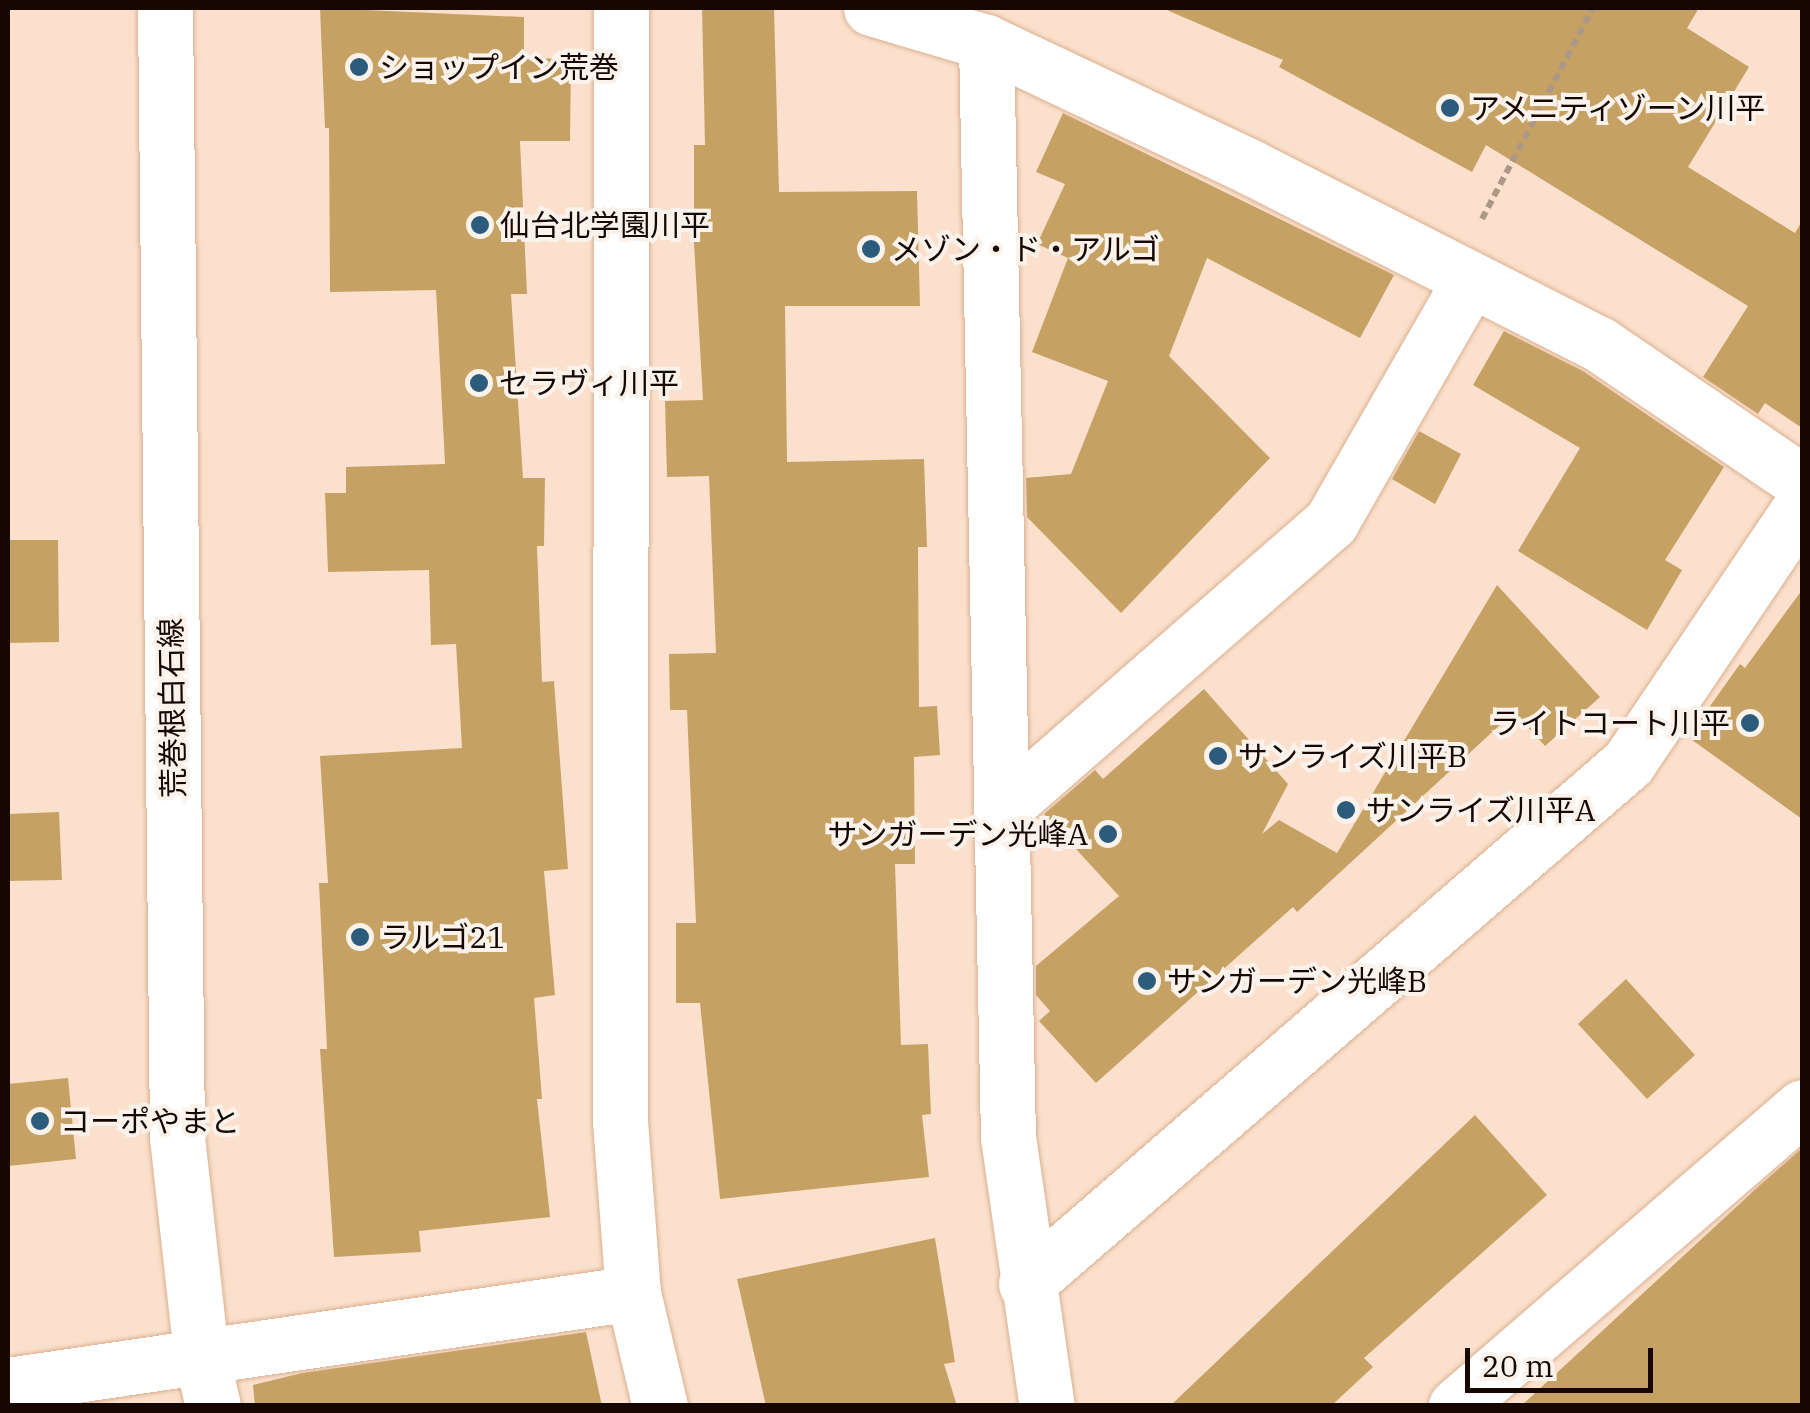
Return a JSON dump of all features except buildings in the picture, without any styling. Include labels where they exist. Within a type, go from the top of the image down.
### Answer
[{"type":"street","name":"荒巻根白石線","points":[[165,8],[177,1137],[207,1380]]},
{"type":"street","points":[[621,8],[620,1121],[634,1294],[660,1406]]},
{"type":"street","points":[[871,8],[986,42],[1252,168],[1598,344],[1802,482]]},
{"type":"street","points":[[986,42],[1008,1136],[1026,1284],[1047,1406]]},
{"type":"street","points":[[1001,810],[1331,522],[1462,276]]},
{"type":"street","points":[[1026,1284],[1628,763],[1802,505]]},
{"type":"street","points":[[1456,1406],[1802,1107]]},
{"type":"street","points":[[8,1384],[207,1380],[634,1294]]},
{"type":"path","points":[[1462,276],[1593,8]]},
{"type":"place","name":"ショップイン荒巻","points":[[359,67]]},
{"type":"place","name":"アメニティゾーン川平","points":[[1450,108]]},
{"type":"place","name":"仙台北学園川平","points":[[480,225]]},
{"type":"place","name":"メゾン・ド・アルゴ","points":[[871,249]]},
{"type":"place","name":"セラヴィ川平","points":[[479,383]]},
{"type":"place","name":"ライトコート川平","points":[[1750,723]]},
{"type":"place","name":"サンライズ川平B","points":[[1218,756]]},
{"type":"place","name":"サンライズ川平A","points":[[1346,810]]},
{"type":"place","name":"サンガーデン光峰A","points":[[1108,834]]},
{"type":"place","name":"ラルゴ21","points":[[360,937]]},
{"type":"place","name":"サンガーデン光峰B","points":[[1147,981]]},
{"type":"place","name":"コーポやまと","points":[[40,1121]]}]
